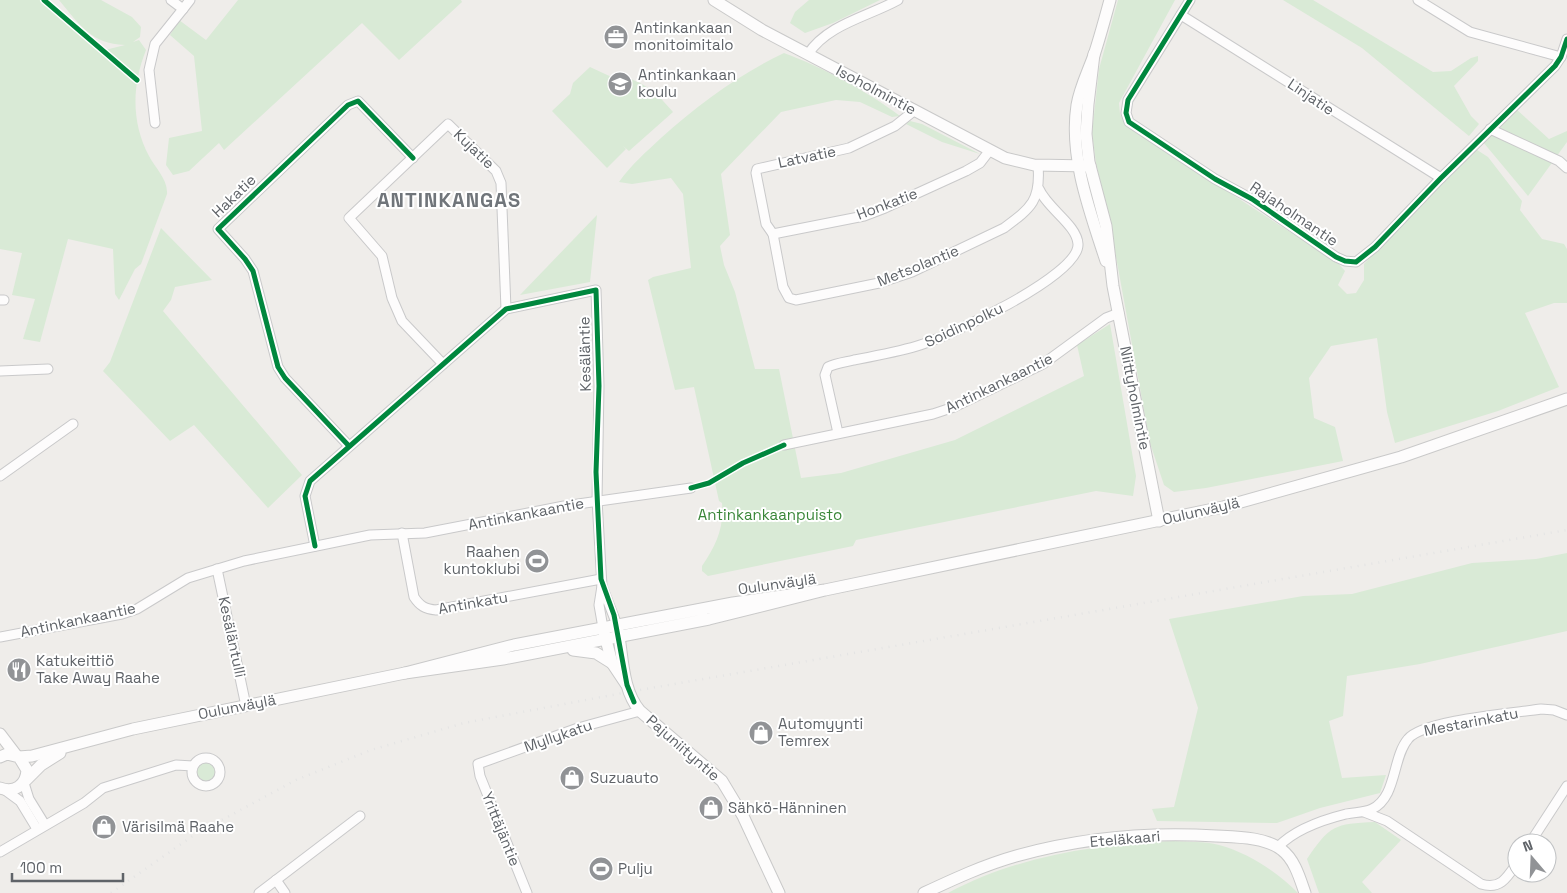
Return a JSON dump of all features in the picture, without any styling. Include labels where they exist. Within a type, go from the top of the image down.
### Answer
[{"type":"main road","name":"Isoholmintie","points":[[714,0],[762,30],[990,150],[1015,161],[1041,165]]},
{"type":"main road","name":"Niittyholmintie","points":[[1110,0],[1077,106],[1084,161],[1106,226],[1111,274],[1158,521]]},
{"type":"main road","points":[[1041,165],[1084,161]]},
{"type":"main road","name":"Oulunväylä","points":[[0,757],[7,754],[32,756],[133,729],[405,673],[531,654],[733,603],[825,590],[1223,507],[1350,473],[1567,400]]},
{"type":"main road","name":"Pajuniityntie","points":[[618,631],[627,685],[633,701],[640,710],[722,781],[743,816],[779,893]]},
{"type":"main road","name":"Oulunväylä","points":[[418,671],[506,647],[605,634]]},
{"type":"main road","name":"Pajuniityntie","points":[[605,634],[612,663],[627,685]]},
{"type":"main road","points":[[531,654],[585,650],[601,655],[612,663]]},
{"type":"main road","points":[[0,734],[26,765],[24,782],[15,789],[3,789]]},
{"type":"main road","name":"Oulunväylä","points":[[24,782],[41,765],[70,747]]},
{"type":"main road","name":"Eteläkaari","points":[[924,893],[1015,856],[1101,840],[1191,834],[1248,839],[1278,847]]},
{"type":"main road","points":[[1278,847],[1289,856],[1306,893]]},
{"type":"street","points":[[171,0],[183,9]]},
{"type":"street","points":[[155,123],[149,70],[155,44],[190,0]]},
{"type":"street","points":[[808,54],[815,43],[832,30],[898,0]]},
{"type":"street","name":"Rajaholmantie","points":[[1190,0],[1128,100],[1126,113],[1129,122],[1215,179],[1252,199],[1336,257],[1352,262],[1362,258],[1555,66],[1561,57],[1567,39]]},
{"type":"street","points":[[1418,0],[1470,32],[1561,57]]},
{"type":"street","name":"Linjatie","points":[[1181,15],[1441,178]]},
{"type":"street","name":"Hakatie","points":[[349,446],[278,367],[253,271],[218,229],[348,105],[358,101],[412,158]]},
{"type":"street","name":"Latvatie","points":[[773,234],[766,224],[756,173],[757,169],[849,148],[895,126],[915,110]]},
{"type":"street","name":"Kujatie","points":[[443,364],[402,321],[392,298],[382,256],[349,218],[448,124],[496,171],[501,183],[506,309]]},
{"type":"street","points":[[1490,129],[1559,161],[1567,168]]},
{"type":"street","name":"Honkatie","points":[[773,234],[864,216],[885,208],[966,171],[980,163],[990,150]]},
{"type":"street","points":[[1039,189],[1041,165]]},
{"type":"street","name":"Metsolantie","points":[[773,234],[786,294],[796,300],[879,284],[912,272],[1004,228],[1029,206],[1039,189]]},
{"type":"street","name":"Soidinpolku","points":[[838,433],[825,375],[828,367],[929,342],[1028,294],[1046,282],[1075,254],[1078,244],[1075,235],[1046,202],[1039,189]]},
{"type":"street","name":"Kesäläntie","points":[[315,546],[305,496],[310,481],[506,309],[596,290],[599,386],[596,500],[602,582],[599,605],[605,634]]},
{"type":"street","name":"Antinkankaantie","points":[[784,445],[933,414],[954,407],[1043,364],[1106,318],[1119,314]]},
{"type":"street","points":[[0,371],[48,369]]},
{"type":"street","points":[[0,476],[73,424]]},
{"type":"street","name":"Antinkankaantie","points":[[0,637],[122,614],[137,609],[188,578],[315,546],[370,535],[446,529],[596,500],[691,488]]},
{"type":"street","name":"Antinkatu","points":[[402,533],[414,597],[419,604],[428,609],[436,610],[602,582]]},
{"type":"street","name":"Kesäläntulli","points":[[218,569],[246,706]]},
{"type":"street","name":"Kesäläntie","points":[[602,582],[618,631]]},
{"type":"street","name":"Mestarinkatu","points":[[1278,847],[1287,838],[1306,828],[1335,817],[1361,812],[1378,805],[1386,796],[1405,744],[1416,732],[1437,725],[1542,709],[1554,710],[1567,715]]},
{"type":"street","name":"Myllykatu","points":[[478,764],[578,728],[640,710]]},
{"type":"street","name":"Yrittäjäntie","points":[[478,764],[480,776],[527,893]]},
{"type":"street","points":[[0,852],[84,803],[103,788],[176,765],[193,766]]},
{"type":"street","points":[[24,782],[41,827]]},
{"type":"street","points":[[1536,833],[1567,786]]},
{"type":"street","points":[[3,789],[20,801],[41,827]]},
{"type":"street","name":"Mestarinkatu","points":[[1361,812],[1382,818],[1470,879],[1486,886],[1502,883],[1507,876]]},
{"type":"street","points":[[259,893],[360,816]]},
{"type":"street","points":[[276,880],[285,893]]},
{"type":"green space","points":[[0,0],[48,0],[105,50],[125,45],[113,44],[94,37],[80,25],[59,0],[101,0],[132,17],[141,27],[140,37],[133,42],[139,40],[146,50],[141,63],[136,90],[136,117],[143,143],[167,189],[167,194],[141,264],[135,269],[119,300],[115,294],[113,249],[68,239],[40,342],[23,339],[35,299],[12,295],[22,253],[0,249]]},
{"type":"green space","points":[[238,0],[461,0],[462,2],[399,60],[362,23],[224,150],[219,143],[189,171],[173,175],[166,165],[169,138],[202,131],[194,56],[170,35],[179,20],[206,40]]},
{"type":"green space","points":[[809,0],[880,0],[833,23],[805,33],[790,23],[795,12]]},
{"type":"green space","points":[[1118,0],[1175,0],[1119,103],[1120,114],[1125,125],[1338,263],[1345,271],[1338,285],[1347,294],[1356,293],[1364,280],[1364,264],[1474,148],[1488,157],[1522,201],[1520,210],[1542,239],[1564,244],[1567,249],[1567,303],[1554,303],[1525,313],[1559,387],[1498,411],[1395,443],[1387,412],[1377,338],[1331,346],[1309,378],[1314,418],[1335,427],[1343,461],[1206,488],[1174,492],[1164,485],[1150,443],[1110,224],[1096,163],[1092,133],[1099,69]]},
{"type":"green space","points":[[1283,0],[1313,0],[1433,72],[1451,71],[1471,58],[1478,56],[1478,61],[1454,86],[1471,116],[1479,124],[1469,136],[1362,48]]},
{"type":"green space","name":"Antinkankaanpuisto","points":[[784,53],[844,80],[900,116],[892,117],[860,102],[836,100],[781,112],[721,174],[730,235],[720,246],[724,265],[735,292],[755,369],[779,369],[801,478],[841,473],[955,440],[1084,376],[1077,345],[1110,324],[1136,476],[1133,496],[1096,491],[856,540],[853,546],[708,576],[702,571],[702,566],[718,536],[722,521],[722,503],[719,501],[694,387],[675,390],[648,280],[653,277],[691,268],[683,194],[671,178],[632,184],[619,182],[650,148],[704,102],[751,71]]},
{"type":"green space","points":[[590,67],[618,80],[631,79],[640,83],[655,92],[673,112],[629,151],[623,146],[626,149],[607,168],[552,111],[570,94],[573,83]]},
{"type":"green space","points":[[1516,109],[1549,139],[1567,131],[1567,142],[1528,196],[1483,142]]},
{"type":"green space","points":[[910,121],[922,124],[980,154],[942,142],[906,124]]},
{"type":"green space","points":[[597,215],[590,282],[520,295]]},
{"type":"green space","points":[[161,228],[212,280],[175,287],[171,300],[163,311],[302,475],[268,508],[194,425],[170,441],[103,371],[110,362]]},
{"type":"green space","points":[[1567,553],[1567,631],[1420,664],[1347,676],[1343,716],[1329,721],[1342,778],[1386,775],[1380,793],[1320,808],[1277,823],[1157,821],[1152,809],[1174,807],[1198,708],[1169,619],[1303,596],[1352,594],[1472,563],[1536,559]]},
{"type":"green space","points":[[206,762],[213,765],[216,772],[213,779],[206,782],[199,779],[196,772],[199,765]]},
{"type":"green space","points":[[1375,822],[1401,840],[1362,882],[1372,893],[1319,893],[1307,859],[1322,839],[1334,829],[1342,826]]},
{"type":"green space","points":[[1173,841],[1202,842],[1230,848],[1252,858],[1272,871],[1298,893],[948,893],[974,880],[1001,870],[1058,854],[1115,845]]},
{"type":"railway","points":[[111,893],[194,835],[296,780],[371,750],[464,723],[628,692],[1567,530]]},
{"type":"cycle path","points":[[44,0],[137,80]]},
{"type":"cycle path","points":[[1190,0],[1128,100],[1126,113],[1129,122],[1215,179],[1252,199],[1336,257],[1345,261],[1356,262],[1375,247],[1441,178],[1555,66],[1561,57],[1567,39]]},
{"type":"cycle path","points":[[349,446],[285,378],[278,367],[253,271],[245,259],[218,229],[348,105],[358,101],[413,158]]},
{"type":"cycle path","points":[[315,546],[305,496],[310,481],[506,309],[596,290],[599,386],[596,472],[601,579],[614,615],[627,685],[634,702]]},
{"type":"cycle path","points":[[691,488],[709,483],[743,463],[784,445]]},
{"type":"place","name":"Antinkankaan monitoimitalo","points":[[616,37]]},
{"type":"place","name":"Antinkankaan koulu","points":[[620,84]]},
{"type":"place","name":"Raahen kuntoklubi","points":[[537,561]]},
{"type":"place","name":"Katukeittiö Take Away Raahe","points":[[19,670]]},
{"type":"place","name":"Automyynti Temrex","points":[[761,733]]},
{"type":"place","name":"Suzuauto","points":[[572,778]]},
{"type":"place","name":"Sähkö-Hänninen","points":[[711,808]]},
{"type":"place","name":"Värisilmä Raahe","points":[[104,827]]},
{"type":"place","name":"Pulju","points":[[601,869]]},
{"type":"district","name":"ANTINKANGAS","points":[[449,200]]}]
